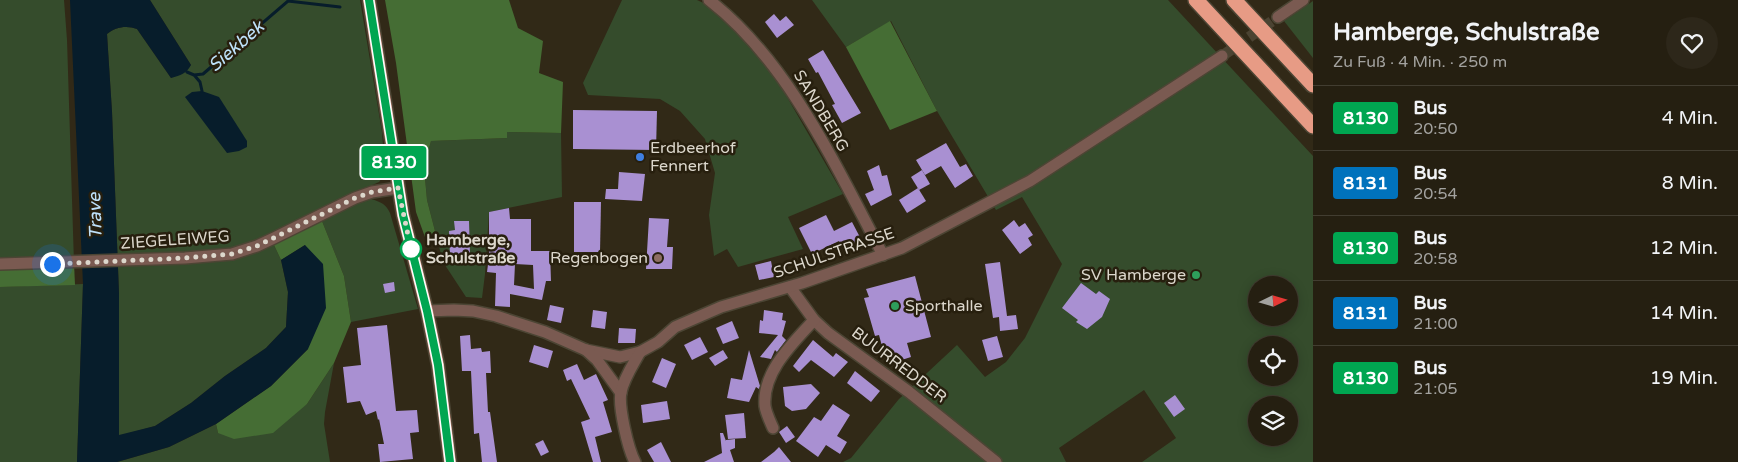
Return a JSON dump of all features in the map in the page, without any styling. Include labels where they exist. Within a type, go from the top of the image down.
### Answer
[{"type":"highway","points":[[1196,0],[1313,126]]},
{"type":"highway","points":[[1234,0],[1313,85]]},
{"type":"main road","points":[[369,0],[403,215],[427,311],[438,365],[450,462]]},
{"type":"street","name":"SANDBERG","points":[[708,0],[727,14],[760,48],[778,72],[835,166],[882,255]]},
{"type":"street","points":[[1278,17],[1303,0]]},
{"type":"street","name":"SCHULSTRASSE","points":[[427,311],[473,311],[496,316],[544,332],[586,350],[620,357],[640,352],[658,342],[676,327],[733,303],[790,287],[902,248],[1030,181],[1222,56]]},
{"type":"street","name":"ZIEGELEIWEG","points":[[0,264],[62,264],[219,256],[246,250],[355,198],[372,192],[398,188]]},
{"type":"street","name":"BUURREDDER","points":[[790,287],[814,320],[828,332],[910,392],[996,462]]},
{"type":"street","points":[[773,428],[765,407],[766,389],[770,378],[784,354],[814,320]]},
{"type":"street","points":[[586,350],[603,367],[621,393]]},
{"type":"street","points":[[635,462],[627,442],[621,393],[627,376],[640,352]]},
{"type":"green space","points":[[0,0],[64,0],[74,263],[0,264]]},
{"type":"green space","points":[[150,0],[360,0],[382,132],[385,174],[379,182],[307,215],[312,226],[274,245],[281,260],[288,292],[286,327],[266,348],[225,376],[191,403],[155,426],[119,436],[119,294],[107,34],[121,27],[137,29],[171,78],[191,65]]},
{"type":"green space","points":[[385,0],[509,0],[518,28],[543,41],[539,73],[563,82],[561,133],[507,132],[507,138],[431,141],[424,167],[427,200],[435,231],[426,240],[416,212],[396,63]]},
{"type":"green space","points":[[622,0],[697,0],[710,6],[742,34],[768,64],[843,194],[788,217],[803,249],[738,267],[727,249],[714,256],[709,215],[715,173],[705,139],[680,111],[660,99],[588,95],[583,83]]},
{"type":"green space","points":[[812,0],[1168,0],[1313,156],[1313,462],[1142,462],[1176,438],[1144,390],[1059,448],[1066,462],[843,462],[851,458],[899,399],[957,345],[985,377],[1006,362],[1025,338],[1062,264],[1022,197],[996,210],[937,111],[891,21],[846,47]]},
{"type":"green space","points":[[1313,1],[1313,58],[1284,21]]},
{"type":"green space","points":[[890,21],[937,111],[890,130],[846,47]]},
{"type":"green space","points":[[507,132],[561,133],[562,197],[489,212],[482,298],[466,297],[443,262],[427,200],[424,167],[431,141],[507,138]]},
{"type":"green space","points":[[371,199],[383,204],[390,213],[418,309],[351,322],[344,276],[322,221],[355,202]]},
{"type":"green space","points":[[322,221],[344,276],[351,322],[334,363],[307,404],[273,433],[234,439],[218,433],[216,424],[271,386],[308,349],[305,245],[281,260],[274,245]]},
{"type":"green space","points":[[74,263],[75,285],[0,287],[0,264]]},
{"type":"green space","points":[[83,284],[77,462],[0,462],[0,287]]},
{"type":"green space","points":[[334,363],[324,424],[330,462],[117,462],[169,447],[216,424],[218,433],[307,404]]},
{"type":"water","name":"Trave","points":[[70,0],[150,0],[191,65],[183,74],[171,78],[137,29],[121,27],[107,34],[119,294],[119,435],[155,426],[191,403],[225,376],[266,348],[286,327],[288,292],[281,260],[305,245],[323,264],[326,308],[308,349],[271,386],[216,424],[169,447],[117,462],[77,462],[83,284]]},
{"type":"water","points":[[202,91],[219,97],[247,141],[247,147],[239,151],[227,153],[185,97],[192,92]]},
{"type":"building","points":[[774,14],[780,21],[786,16],[794,25],[777,38],[765,22]]},
{"type":"building","points":[[823,50],[861,113],[842,123],[832,105],[835,104],[818,72],[816,73],[808,59]]},
{"type":"building","points":[[573,110],[657,111],[656,150],[573,149]]},
{"type":"building","points":[[946,143],[960,167],[966,164],[973,176],[955,188],[941,166],[925,175],[916,160]]},
{"type":"building","points":[[879,165],[882,176],[887,175],[892,195],[871,206],[865,194],[874,190],[867,171]]},
{"type":"building","points":[[922,170],[930,184],[919,190],[911,177]]},
{"type":"building","points":[[619,172],[645,174],[642,201],[605,199],[606,189],[618,189]]},
{"type":"building","points":[[918,188],[926,201],[907,213],[899,200]]},
{"type":"building","points":[[574,202],[601,202],[600,252],[574,252]]},
{"type":"building","points":[[509,208],[510,219],[531,219],[531,251],[550,251],[551,281],[546,281],[542,300],[510,294],[510,307],[495,306],[496,273],[487,272],[489,212]],"holes":[[[515,264],[533,265],[534,289],[514,285]]]},
{"type":"building","points":[[826,215],[834,231],[852,222],[863,243],[845,252],[839,241],[812,254],[799,228]]},
{"type":"building","points":[[649,218],[669,219],[667,247],[673,247],[672,269],[646,269]]},
{"type":"building","points":[[1014,220],[1019,227],[1025,223],[1033,235],[1028,238],[1032,245],[1020,254],[1002,230]]},
{"type":"building","points":[[454,221],[469,221],[470,255],[450,256],[449,231],[455,230]]},
{"type":"building","points":[[771,261],[774,277],[759,280],[755,265]]},
{"type":"building","points":[[1000,262],[1007,316],[1016,315],[1018,329],[1000,331],[999,317],[993,318],[985,264]]},
{"type":"building","name":"Sporthalle","points":[[915,276],[931,337],[907,343],[911,357],[892,363],[888,349],[883,350],[879,335],[875,336],[864,298],[869,297],[866,289]]},
{"type":"building","points":[[394,282],[395,291],[385,293],[383,284]]},
{"type":"building","points":[[1081,283],[1096,294],[1099,291],[1110,299],[1102,317],[1087,329],[1076,322],[1078,320],[1062,308]]},
{"type":"building","points":[[550,305],[564,308],[561,323],[547,320]]},
{"type":"building","points":[[593,310],[607,312],[605,329],[591,327]]},
{"type":"building","points":[[764,310],[783,313],[782,320],[786,321],[782,336],[786,340],[777,352],[775,350],[771,359],[760,357],[778,335],[759,333],[760,320],[763,321]]},
{"type":"building","points":[[732,321],[739,338],[723,344],[716,328]]},
{"type":"building","points":[[387,325],[396,411],[417,410],[419,432],[410,433],[413,459],[380,462],[378,444],[384,444],[376,411],[366,415],[360,401],[347,403],[343,367],[361,365],[357,328]]},
{"type":"building","points":[[619,328],[636,329],[635,343],[618,343]]},
{"type":"building","points":[[470,335],[471,349],[481,348],[482,352],[490,351],[491,373],[486,373],[488,412],[490,412],[497,462],[482,462],[479,433],[474,434],[471,371],[462,371],[460,336]]},
{"type":"building","points":[[997,336],[1003,357],[988,361],[982,340]]},
{"type":"building","points":[[700,337],[708,352],[692,360],[684,345]]},
{"type":"building","points":[[813,340],[833,357],[836,353],[848,362],[834,377],[811,360],[799,372],[793,366]]},
{"type":"building","points":[[534,345],[553,351],[548,368],[529,362]]},
{"type":"building","points":[[723,350],[728,358],[715,366],[709,358]]},
{"type":"building","points":[[749,350],[760,386],[759,389],[756,387],[749,402],[727,398],[731,378],[742,380]]},
{"type":"building","points":[[662,358],[676,364],[666,388],[652,382]]},
{"type":"building","points":[[577,364],[584,380],[596,374],[608,400],[603,402],[612,432],[595,437],[601,462],[593,462],[581,422],[590,419],[571,379],[567,381],[563,370]]},
{"type":"building","points":[[855,371],[880,391],[871,402],[847,383]]},
{"type":"building","points":[[811,384],[820,393],[806,409],[792,411],[785,406],[783,387]]},
{"type":"building","points":[[1175,395],[1185,409],[1174,417],[1164,403]]},
{"type":"building","points":[[667,401],[670,419],[643,423],[641,405]]},
{"type":"building","points":[[833,404],[850,415],[837,436],[847,442],[840,454],[826,445],[818,457],[796,441],[814,417],[821,421]]},
{"type":"building","points":[[744,413],[746,438],[728,439],[725,415]]},
{"type":"building","points":[[787,426],[795,437],[786,443],[779,432]]},
{"type":"building","points":[[720,433],[723,433],[726,441],[735,439],[735,448],[730,450],[734,462],[704,462],[722,453]]},
{"type":"building","points":[[543,440],[549,452],[541,456],[535,444]]},
{"type":"building","points":[[661,442],[671,462],[654,462],[647,450]]},
{"type":"building","points":[[779,447],[791,462],[761,462],[774,452]]},
{"type":"waterway","name":"Siekbek","points":[[187,72],[194,75],[203,74],[288,1],[340,7]]},
{"type":"waterway","points":[[195,76],[200,82],[202,91]]},
{"type":"tunnel","points":[[1222,56],[1278,17]]},
{"type":"bus line","name":"8130","points":[[369,0],[403,215],[427,311],[438,365],[450,462]]},
{"type":"place","name":"Erdbeerhof Fennert","points":[[640,157]]},
{"type":"place","name":"Hamberge, Schulstraße","points":[[411,249]]},
{"type":"place","name":"Regenbogen","points":[[658,258]]},
{"type":"place","name":"SV Hamberge","points":[[1196,275]]},
{"type":"place","name":"Sporthalle","points":[[895,306]]},
{"type":"route","points":[[52,264],[232,254],[257,246],[355,198],[372,192],[398,188],[411,249]]}]
